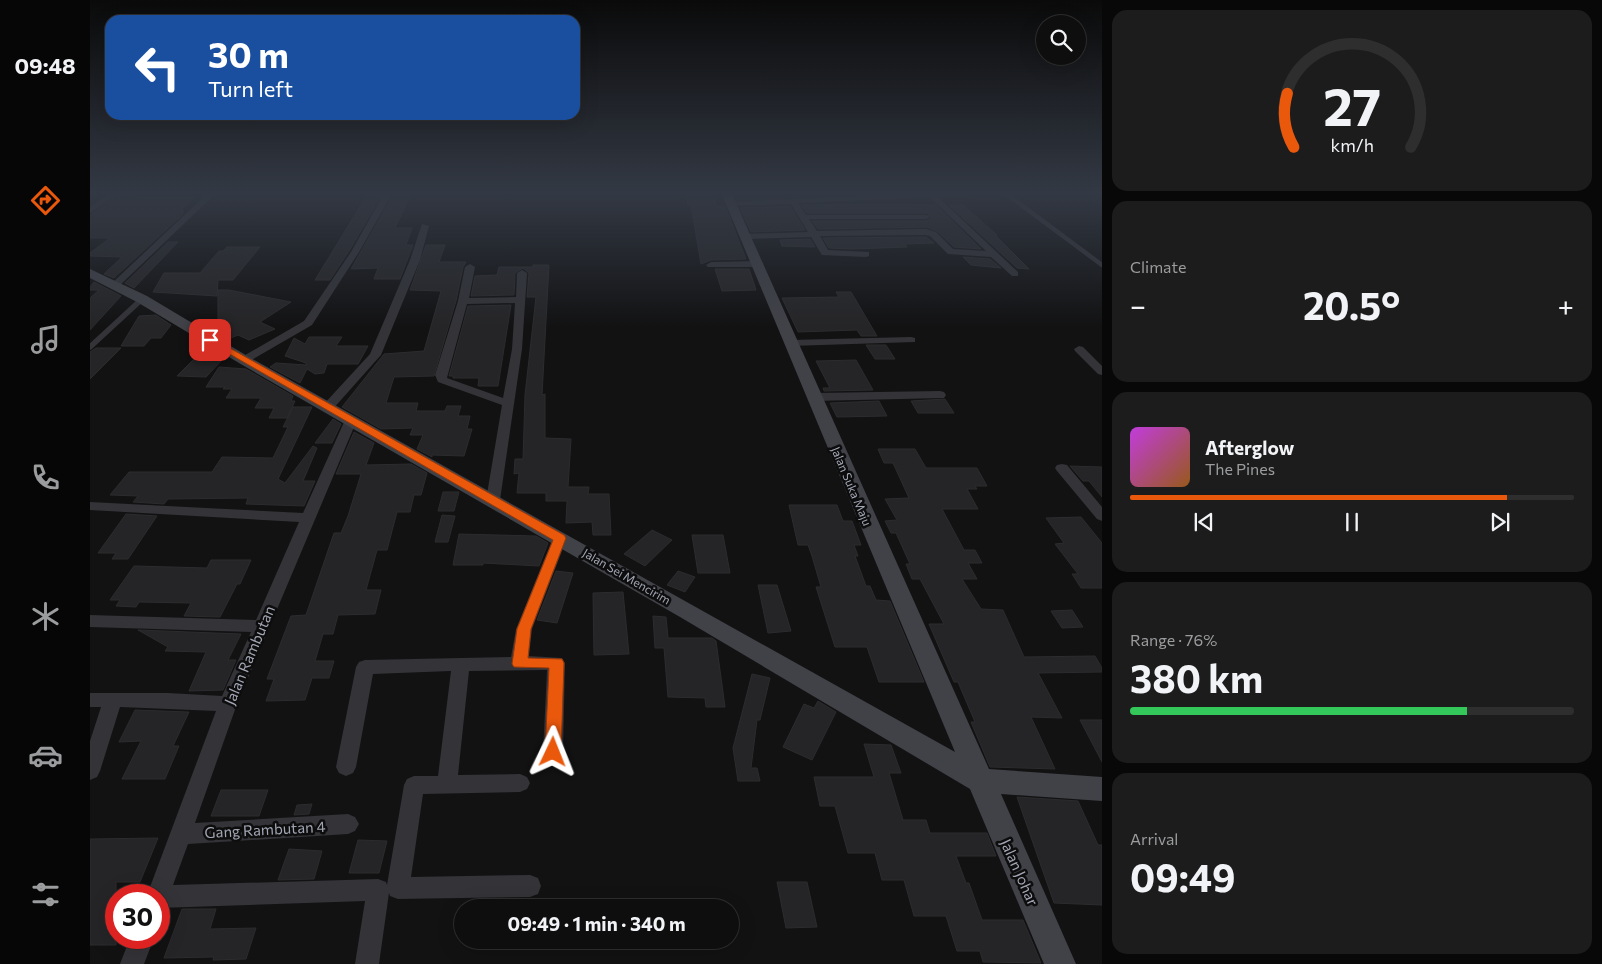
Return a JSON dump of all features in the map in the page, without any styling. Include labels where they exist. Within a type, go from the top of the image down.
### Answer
[{"type":"street","points":[[114,286],[166,237]]},
{"type":"street","points":[[244,360],[308,323],[364,237]]},
{"type":"street","points":[[328,408],[364,370],[375,355],[415,260],[422,237]]},
{"type":"street","name":"Jalan Suka Maju","points":[[746,237],[790,343],[979,780]]},
{"type":"street","points":[[816,237],[825,253],[866,254]]},
{"type":"street","points":[[936,237],[951,252],[995,254]]},
{"type":"street","points":[[977,237],[1015,274]]},
{"type":"street","points":[[711,266],[759,264]]},
{"type":"street","points":[[470,267],[463,301],[441,375],[442,380],[507,403]]},
{"type":"street","name":"Jalan Sei Mencirim","points":[[90,273],[142,299],[244,360],[560,538],[979,780]]},
{"type":"street","points":[[493,500],[517,349],[518,300],[522,273]]},
{"type":"street","points":[[463,301],[518,300]]},
{"type":"street","points":[[790,343],[911,340]]},
{"type":"street","points":[[1079,349],[1102,372]]},
{"type":"street","points":[[814,398],[940,395]]},
{"type":"street","name":"Jalan Rambutan","points":[[163,884],[228,704],[260,626],[351,420]]},
{"type":"street","points":[[1062,468],[1102,516]]},
{"type":"street","points":[[90,506],[308,518]]},
{"type":"street","points":[[520,664],[524,629],[560,538]]},
{"type":"street","points":[[90,621],[260,626]]},
{"type":"street","points":[[346,767],[365,667],[556,663],[553,752]]},
{"type":"street","points":[[447,784],[461,664]]},
{"type":"street","points":[[90,700],[228,704]]},
{"type":"street","points":[[90,771],[113,700]]},
{"type":"street","points":[[979,780],[1102,790]]},
{"type":"street","name":"Jalan Johar","points":[[979,780],[1060,964]]},
{"type":"street","points":[[520,783],[414,785],[398,888],[530,886]]},
{"type":"street","name":"Gang Rambutan 4","points":[[182,834],[348,824]]},
{"type":"street","points":[[170,896],[378,890],[367,964]]},
{"type":"street","points":[[132,964],[138,949]]},
{"type":"lane","points":[[1064,237],[1102,265]]},
{"type":"lane","points":[[90,347],[142,299]]},
{"type":"building","points":[[158,237],[114,278],[104,274],[122,257],[90,256],[90,253],[110,238],[90,238]]},
{"type":"building","points":[[341,237],[357,237],[330,280],[315,280]]},
{"type":"building","points":[[369,237],[409,237],[406,245],[413,245],[400,279],[374,279],[378,268],[351,269]]},
{"type":"building","points":[[696,237],[737,237],[746,259],[711,260],[701,264]]},
{"type":"building","points":[[926,237],[934,243],[905,244],[907,247],[851,249],[829,248],[823,238]]},
{"type":"building","points":[[943,237],[969,237],[981,249],[954,247]]},
{"type":"building","points":[[984,237],[997,237],[1029,269],[1017,268]]},
{"type":"building","points":[[810,239],[815,247],[782,246],[780,240]]},
{"type":"building","points":[[168,242],[178,242],[134,288],[125,283]]},
{"type":"building","points":[[426,245],[445,245],[439,262],[466,262],[463,267],[456,301],[434,376],[394,377],[386,403],[418,403],[416,411],[445,411],[447,406],[461,406],[458,416],[470,416],[467,429],[472,429],[464,456],[432,455],[432,457],[417,449],[423,435],[410,435],[413,428],[381,429],[342,407],[384,354],[424,351],[441,291],[410,290]]},
{"type":"building","points":[[227,247],[260,247],[233,280],[218,280],[217,296],[153,292],[164,273],[200,273],[219,251],[223,251]]},
{"type":"building","points":[[963,257],[990,259],[1001,268],[971,265]]},
{"type":"building","points":[[533,265],[549,265],[542,395],[545,394],[545,438],[571,439],[568,487],[589,487],[588,494],[609,494],[611,535],[593,535],[592,522],[566,523],[567,501],[546,501],[546,493],[517,493],[519,473],[514,474],[515,459],[523,459],[525,395],[536,297],[527,297],[529,273],[523,268],[515,273],[514,295],[471,296],[475,276],[497,275],[499,267],[533,267]]},
{"type":"building","points":[[715,269],[749,269],[756,290],[722,291]]},
{"type":"building","points":[[94,282],[121,296],[90,330],[90,298],[99,290],[90,290]]},
{"type":"building","points":[[218,290],[229,290],[291,302],[260,322],[275,329],[249,340],[238,335],[231,338],[212,332],[224,320],[218,319]]},
{"type":"building","points":[[836,292],[851,292],[877,336],[861,336],[857,330],[798,332],[782,298],[839,297]]},
{"type":"building","points":[[511,305],[498,386],[478,386],[479,378],[453,378],[453,376],[449,376],[468,306]]},
{"type":"building","points":[[156,315],[171,325],[161,338],[151,338],[144,346],[121,346],[139,316]]},
{"type":"building","points":[[309,337],[342,337],[336,346],[368,346],[358,364],[327,364],[324,373],[315,374],[307,369],[300,383],[270,367],[276,363],[306,365],[306,363],[285,356],[294,338],[305,344]]},
{"type":"building","points":[[866,345],[886,345],[895,359],[875,359]]},
{"type":"building","points":[[96,348],[121,348],[90,379],[90,352]]},
{"type":"building","points":[[194,359],[222,360],[206,377],[177,376]]},
{"type":"building","points":[[856,360],[873,390],[824,391],[823,388],[830,388],[816,361]]},
{"type":"building","points":[[219,367],[246,369],[293,396],[291,401],[295,401],[287,418],[269,418],[274,408],[255,408],[261,398],[226,398],[232,389],[206,387]]},
{"type":"building","points":[[945,399],[954,413],[918,413],[911,401]]},
{"type":"building","points":[[879,401],[887,416],[837,417],[830,403]]},
{"type":"building","points":[[293,407],[312,407],[278,479],[285,483],[313,446],[317,448],[303,481],[315,481],[304,506],[246,504],[248,498],[168,499],[164,504],[133,502],[138,496],[110,495],[129,472],[212,472],[222,457],[273,458],[288,427],[283,427]]},
{"type":"building","points":[[333,419],[341,424],[332,443],[315,443]]},
{"type":"building","points":[[354,432],[374,443],[366,465],[411,464],[427,473],[421,495],[414,495],[410,512],[397,512],[387,550],[377,550],[366,590],[381,590],[375,614],[338,615],[333,634],[323,634],[315,661],[334,661],[329,678],[312,678],[305,700],[266,701],[274,679],[267,679],[291,616],[306,615],[334,533],[341,533],[348,516],[361,474],[336,474]]},
{"type":"building","points":[[878,449],[915,449],[926,468],[977,468],[987,486],[975,486],[977,489],[967,489],[978,509],[942,509],[964,550],[975,550],[982,563],[968,563],[977,579],[962,579],[981,609],[1003,610],[1024,657],[1095,656],[1102,668],[1102,672],[1038,673],[1062,718],[1031,717],[1055,769],[990,767],[971,722],[975,722],[958,682],[954,682],[929,624],[944,624],[920,579],[912,579],[906,564],[910,564],[896,533],[891,533],[885,521],[897,520],[885,499],[909,498],[893,463],[884,463]]},
{"type":"building","points":[[1070,466],[1102,467],[1102,497],[1089,481],[1083,481]]},
{"type":"building","points":[[443,492],[459,492],[454,511],[438,511]]},
{"type":"building","points":[[789,505],[837,505],[843,521],[852,521],[861,545],[854,545],[858,556],[855,556],[866,586],[870,586],[876,600],[890,601],[924,682],[879,682],[867,647],[835,647],[816,587],[821,587],[812,556],[808,545],[798,545]]},
{"type":"building","points":[[126,514],[157,516],[128,559],[112,559],[116,553],[98,553]]},
{"type":"building","points":[[442,515],[455,516],[448,542],[435,542]]},
{"type":"building","points":[[1081,517],[1102,543],[1102,588],[1081,588],[1072,574],[1078,574],[1055,544],[1064,543],[1046,518]]},
{"type":"building","points":[[652,530],[672,540],[645,566],[624,554]]},
{"type":"building","points":[[459,534],[536,536],[548,543],[539,566],[483,563],[483,565],[453,565]]},
{"type":"building","points":[[692,535],[723,535],[730,573],[698,573]]},
{"type":"building","points":[[211,560],[251,560],[240,584],[237,584],[220,617],[184,616],[191,603],[139,602],[136,607],[116,606],[120,600],[110,600],[134,566],[207,568]]},
{"type":"building","points":[[556,571],[573,573],[557,623],[537,620]]},
{"type":"building","points":[[678,571],[695,577],[685,592],[667,585]]},
{"type":"building","points":[[758,585],[777,585],[791,631],[768,633]]},
{"type":"building","points":[[623,592],[629,654],[594,655],[593,593]]},
{"type":"building","points":[[1072,610],[1083,627],[1062,628],[1051,611]]},
{"type":"building","points":[[653,616],[666,617],[668,638],[712,638],[716,641],[725,707],[706,707],[705,698],[668,697],[664,648],[655,648]]},
{"type":"building","points":[[138,630],[241,634],[228,660],[236,660],[223,690],[189,691],[206,652],[165,651],[168,647]]},
{"type":"building","points":[[752,674],[770,678],[760,720],[757,720],[751,768],[757,768],[760,781],[738,781],[733,748]]},
{"type":"building","points":[[818,701],[836,712],[812,760],[783,747],[804,704],[814,708]]},
{"type":"building","points":[[135,710],[189,712],[173,746],[179,746],[165,779],[122,779],[141,741],[119,742]]},
{"type":"building","points":[[1080,720],[1102,720],[1102,762]]},
{"type":"building","points":[[864,744],[891,745],[901,773],[889,773],[903,820],[926,820],[930,833],[987,833],[996,856],[956,856],[966,883],[969,883],[982,920],[1023,920],[1041,963],[983,962],[980,951],[957,951],[946,916],[914,916],[904,880],[882,880],[875,853],[848,853],[835,806],[820,806],[814,777],[874,777]]},
{"type":"building","points":[[221,790],[268,790],[259,816],[211,816]]},
{"type":"building","points":[[1017,797],[1078,801],[1098,845],[1102,845],[1102,905],[1054,903]]},
{"type":"building","points":[[312,804],[309,814],[294,815],[297,805]]},
{"type":"building","points":[[158,838],[140,882],[105,884],[105,945],[90,945],[90,839]]},
{"type":"building","points":[[358,840],[387,841],[379,873],[349,873]]},
{"type":"building","points":[[289,849],[322,851],[314,879],[278,880]]},
{"type":"building","points":[[777,882],[807,882],[817,927],[786,928]]},
{"type":"building","points":[[182,909],[216,909],[210,929],[256,928],[246,959],[213,960],[214,957],[164,958],[167,949],[170,949],[170,942]]},
{"type":"route","points":[[210,340],[560,538],[524,629],[520,664],[556,663],[553,752]]}]
